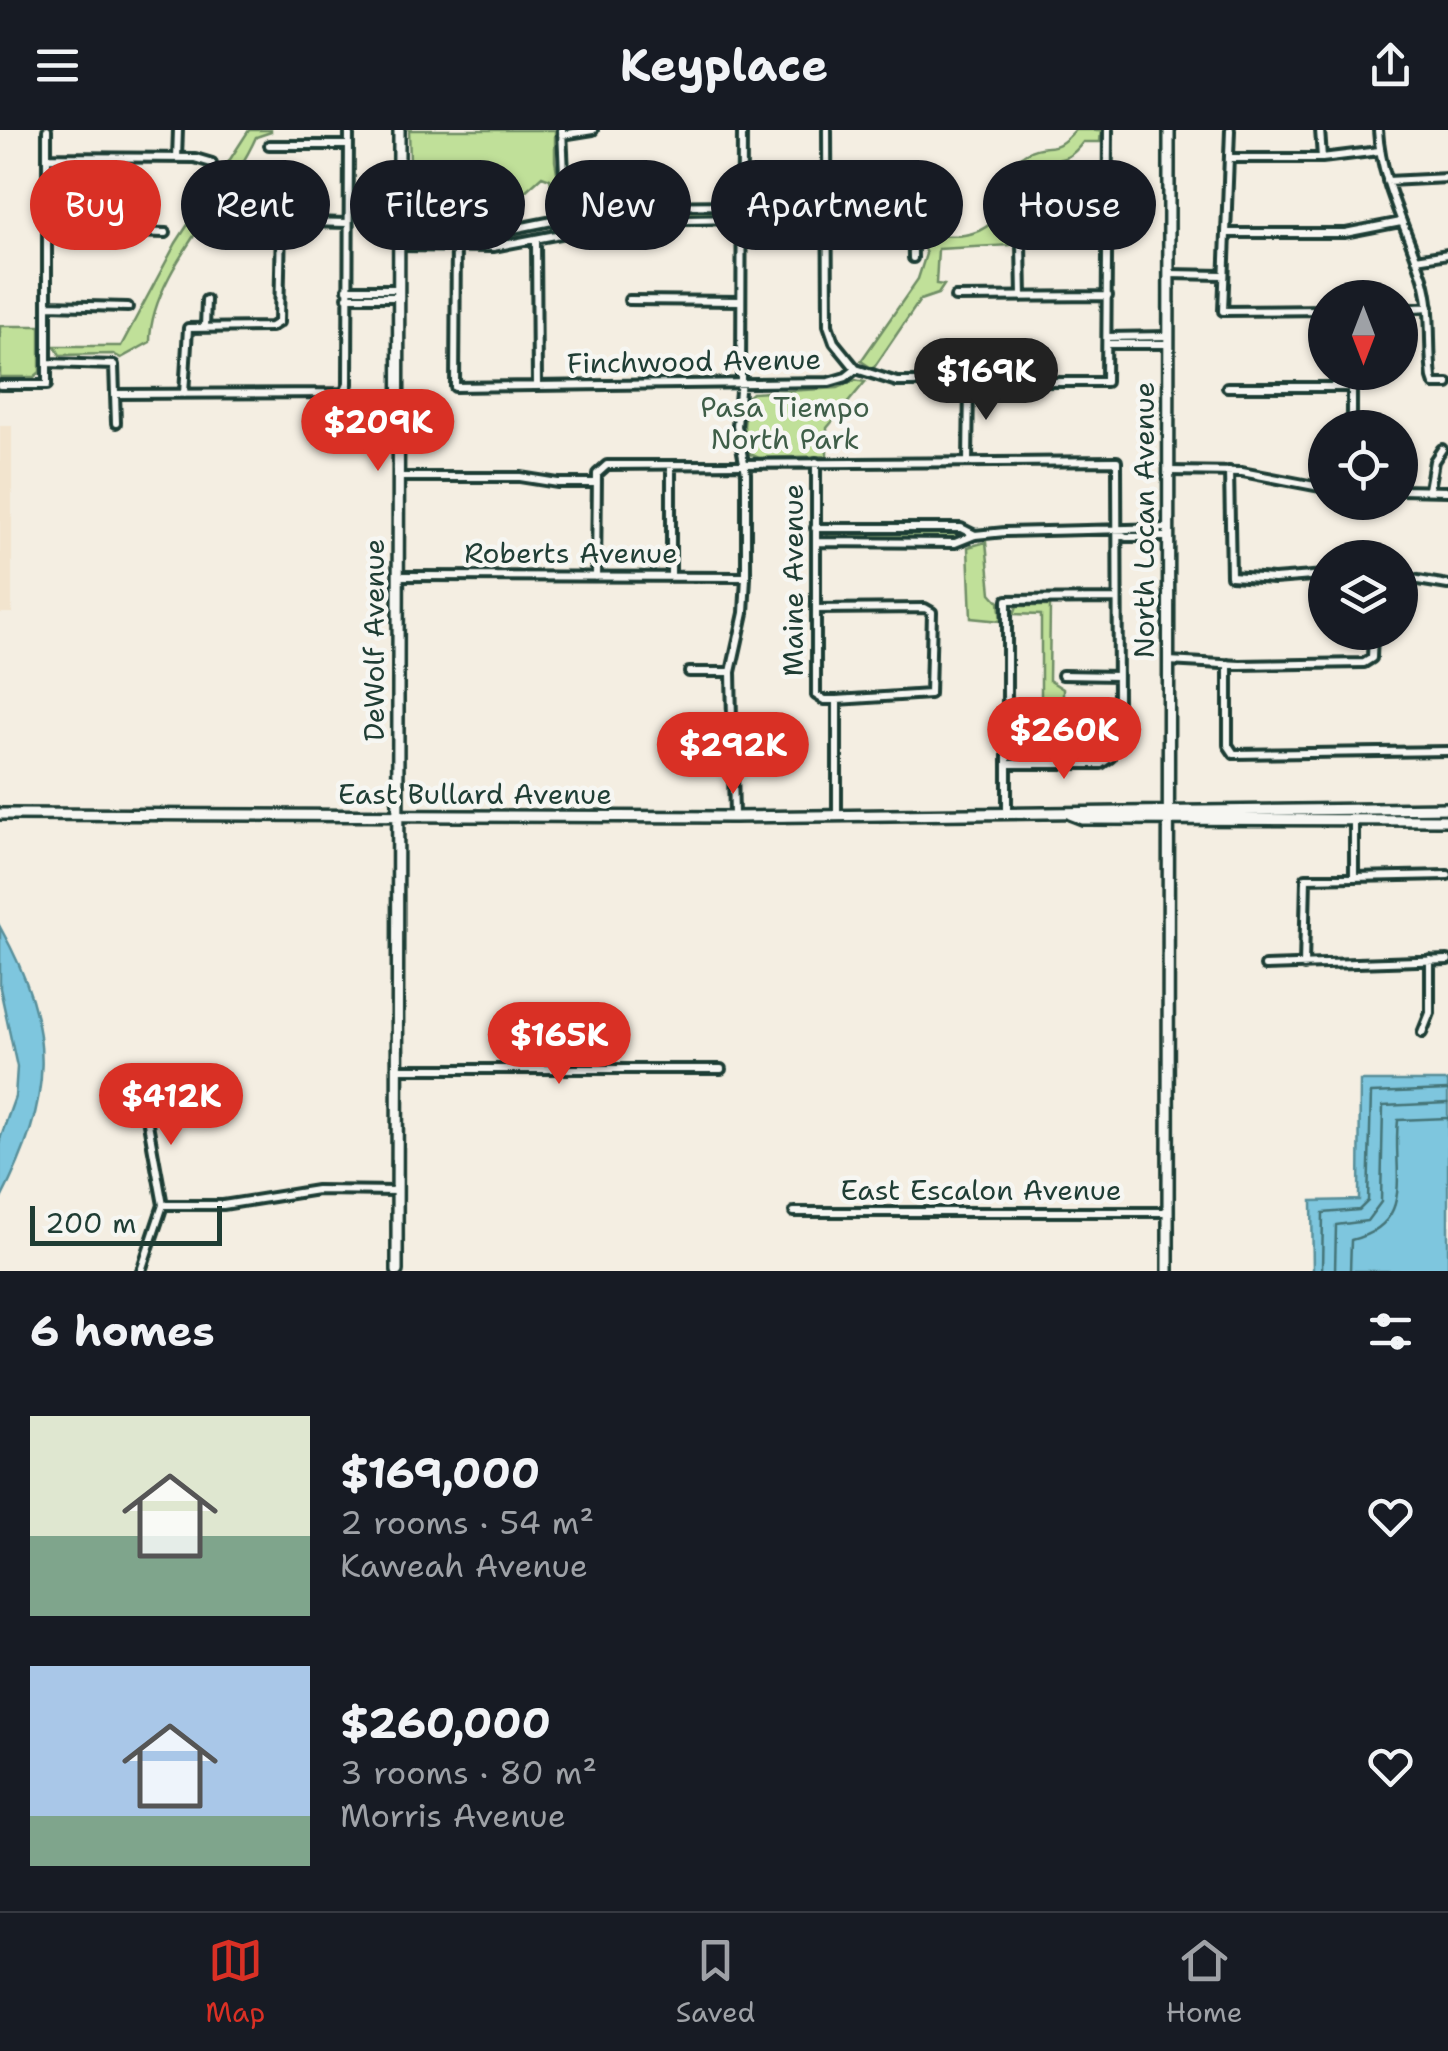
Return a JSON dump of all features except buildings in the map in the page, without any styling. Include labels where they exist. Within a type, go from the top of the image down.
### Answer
[{"type":"street","points":[[48,130],[48,160]]},
{"type":"street","points":[[177,158],[178,130]]},
{"type":"street","points":[[116,394],[344,393],[348,384],[349,130]]},
{"type":"street","name":"DeWolf Avenue","points":[[399,130],[399,160]]},
{"type":"street","points":[[565,160],[562,132],[593,130]]},
{"type":"street","points":[[742,130],[742,160]]},
{"type":"street","points":[[827,130],[827,160]]},
{"type":"street","points":[[1108,130],[1107,340],[1168,340]]},
{"type":"street","name":"North Locan Avenue","points":[[1168,1271],[1169,130]]},
{"type":"street","points":[[1230,130],[1223,310],[1308,310]]},
{"type":"street","points":[[1320,130],[1322,158]]},
{"type":"street","points":[[1378,130],[1387,181],[1429,306],[1434,384],[1448,384]]},
{"type":"street","points":[[268,146],[349,145]]},
{"type":"street","points":[[1230,158],[1322,158],[1380,152]]},
{"type":"street","points":[[48,157],[191,160]]},
{"type":"street","points":[[1387,181],[1448,178]]},
{"type":"street","points":[[1228,233],[1345,233],[1401,222]]},
{"type":"street","points":[[330,223],[348,223]]},
{"type":"street","points":[[161,233],[166,233]]},
{"type":"street","points":[[525,243],[545,239]]},
{"type":"street","points":[[536,241],[537,386]]},
{"type":"street","points":[[0,385],[47,385],[47,250]]},
{"type":"street","points":[[184,394],[188,328],[276,326],[280,316],[281,250]]},
{"type":"street","name":"DeWolf Avenue","points":[[398,250],[398,1271]]},
{"type":"street","name":"Finchwood Avenue","points":[[456,250],[455,387],[835,382],[856,369],[896,382],[1106,382],[1107,340]]},
{"type":"street","points":[[734,816],[731,672],[744,613],[746,577],[744,466],[737,426],[741,250]]},
{"type":"street","points":[[827,250],[828,324],[834,342],[856,369]]},
{"type":"street","points":[[912,250],[912,258]]},
{"type":"street","points":[[1021,250],[1022,297]]},
{"type":"street","points":[[1416,259],[1448,254]]},
{"type":"street","points":[[1168,274],[1223,275]]},
{"type":"street","points":[[347,293],[398,293]]},
{"type":"street","points":[[955,297],[1108,296]]},
{"type":"street","points":[[205,327],[206,300]]},
{"type":"street","points":[[629,300],[742,300]]},
{"type":"street","points":[[47,304],[128,307]]},
{"type":"street","points":[[1418,307],[1429,306]]},
{"type":"street","points":[[47,363],[114,365],[116,424]]},
{"type":"street","points":[[968,383],[968,462]]},
{"type":"street","points":[[1227,387],[1308,387]]},
{"type":"street","points":[[1429,489],[1434,461],[1442,449]]},
{"type":"street","points":[[596,577],[597,483],[599,469],[607,465],[1117,461],[1118,703],[1108,762],[1008,764]]},
{"type":"street","name":"Maine Avenue","points":[[816,462],[818,697],[837,700],[837,816]]},
{"type":"street","points":[[671,466],[671,577]]},
{"type":"street","points":[[1167,471],[1229,471],[1308,485]]},
{"type":"street","points":[[1229,471],[1231,576],[1308,575]]},
{"type":"street","points":[[398,478],[520,477],[558,483],[597,483]]},
{"type":"street","points":[[1418,489],[1448,491]]},
{"type":"street","points":[[815,528],[961,528],[974,535]]},
{"type":"street","points":[[816,542],[955,543],[974,535],[1118,532],[1126,528],[1167,532]]},
{"type":"street","name":"Roberts Avenue","points":[[397,576],[746,577]]},
{"type":"street","points":[[1418,580],[1448,585]]},
{"type":"street","points":[[1008,815],[1007,600],[1118,599]]},
{"type":"street","points":[[816,609],[925,608],[932,612],[930,694],[837,700]]},
{"type":"street","points":[[1166,661],[1370,662],[1371,650]]},
{"type":"street","points":[[1228,664],[1229,751],[1448,751]]},
{"type":"street","points":[[689,672],[731,672]]},
{"type":"street","points":[[1062,675],[1118,676]]},
{"type":"street","name":"East Bullard Avenue","points":[[1166,814],[1448,808]]},
{"type":"street","name":"East Bullard Avenue","points":[[0,814],[837,816],[1070,814],[1081,810],[1448,820]]},
{"type":"street","points":[[1354,820],[1354,875]]},
{"type":"street","points":[[1304,966],[1306,878],[1448,875]]},
{"type":"street","points":[[1422,1033],[1430,1013],[1430,960]]},
{"type":"street","points":[[1265,966],[1448,960]]},
{"type":"street","points":[[397,1069],[721,1068]]},
{"type":"street","points":[[142,1271],[163,1205],[143,1096]]},
{"type":"street","points":[[163,1205],[223,1205],[316,1190],[397,1191]]},
{"type":"street","name":"East Escalon Avenue","points":[[794,1212],[1168,1212]]},
{"type":"shaded area","points":[[0,426],[12,426],[12,613],[0,613]]},
{"type":"green space","points":[[249,130],[271,130],[256,137],[244,160],[230,160]]},
{"type":"green space","points":[[409,130],[555,130],[555,160],[545,160],[545,177],[525,191],[525,160],[410,160]]},
{"type":"green space","name":"Pasa Tiempo North Park","points":[[1075,130],[1101,130],[1100,142],[1083,142],[1065,158],[1017,160],[1034,149],[1061,143]]},
{"type":"green space","points":[[691,208],[711,208],[711,217],[691,217]]},
{"type":"green space","name":"Pasa Tiempo North Park","points":[[983,229],[983,247],[963,248],[963,235]]},
{"type":"green space","points":[[181,235],[181,250],[185,250],[153,316],[150,342],[121,358],[113,354],[60,355],[55,346],[121,346]]},
{"type":"green space","name":"Pasa Tiempo North Park","points":[[925,250],[938,250],[936,284],[944,285],[938,294],[920,300],[873,369],[861,361],[918,279]]},
{"type":"green space","points":[[0,326],[40,326],[40,372],[34,377],[0,377]]},
{"type":"green space","name":"Pasa Tiempo North Park","points":[[855,380],[865,382],[827,428],[827,456],[759,458],[750,454],[744,426],[747,397],[752,393],[838,388]]},
{"type":"green space","name":"Pasa Tiempo North Park","points":[[829,532],[952,532],[967,536],[952,540],[826,539]]},
{"type":"green space","points":[[986,542],[991,593],[999,602],[1001,621],[971,618],[968,547]]},
{"type":"green space","points":[[1017,606],[1050,606],[1049,680],[1063,689],[1063,716],[1107,716],[1103,757],[1091,758],[1090,731],[1041,731],[1041,615],[1014,614]]},
{"type":"water","points":[[0,927],[32,999],[42,1064],[31,1129],[0,1201],[0,1139],[15,1097],[17,1067],[0,988]]},
{"type":"water","points":[[1360,1081],[1448,1081],[1448,1271],[1313,1271],[1312,1201],[1359,1200]]}]
